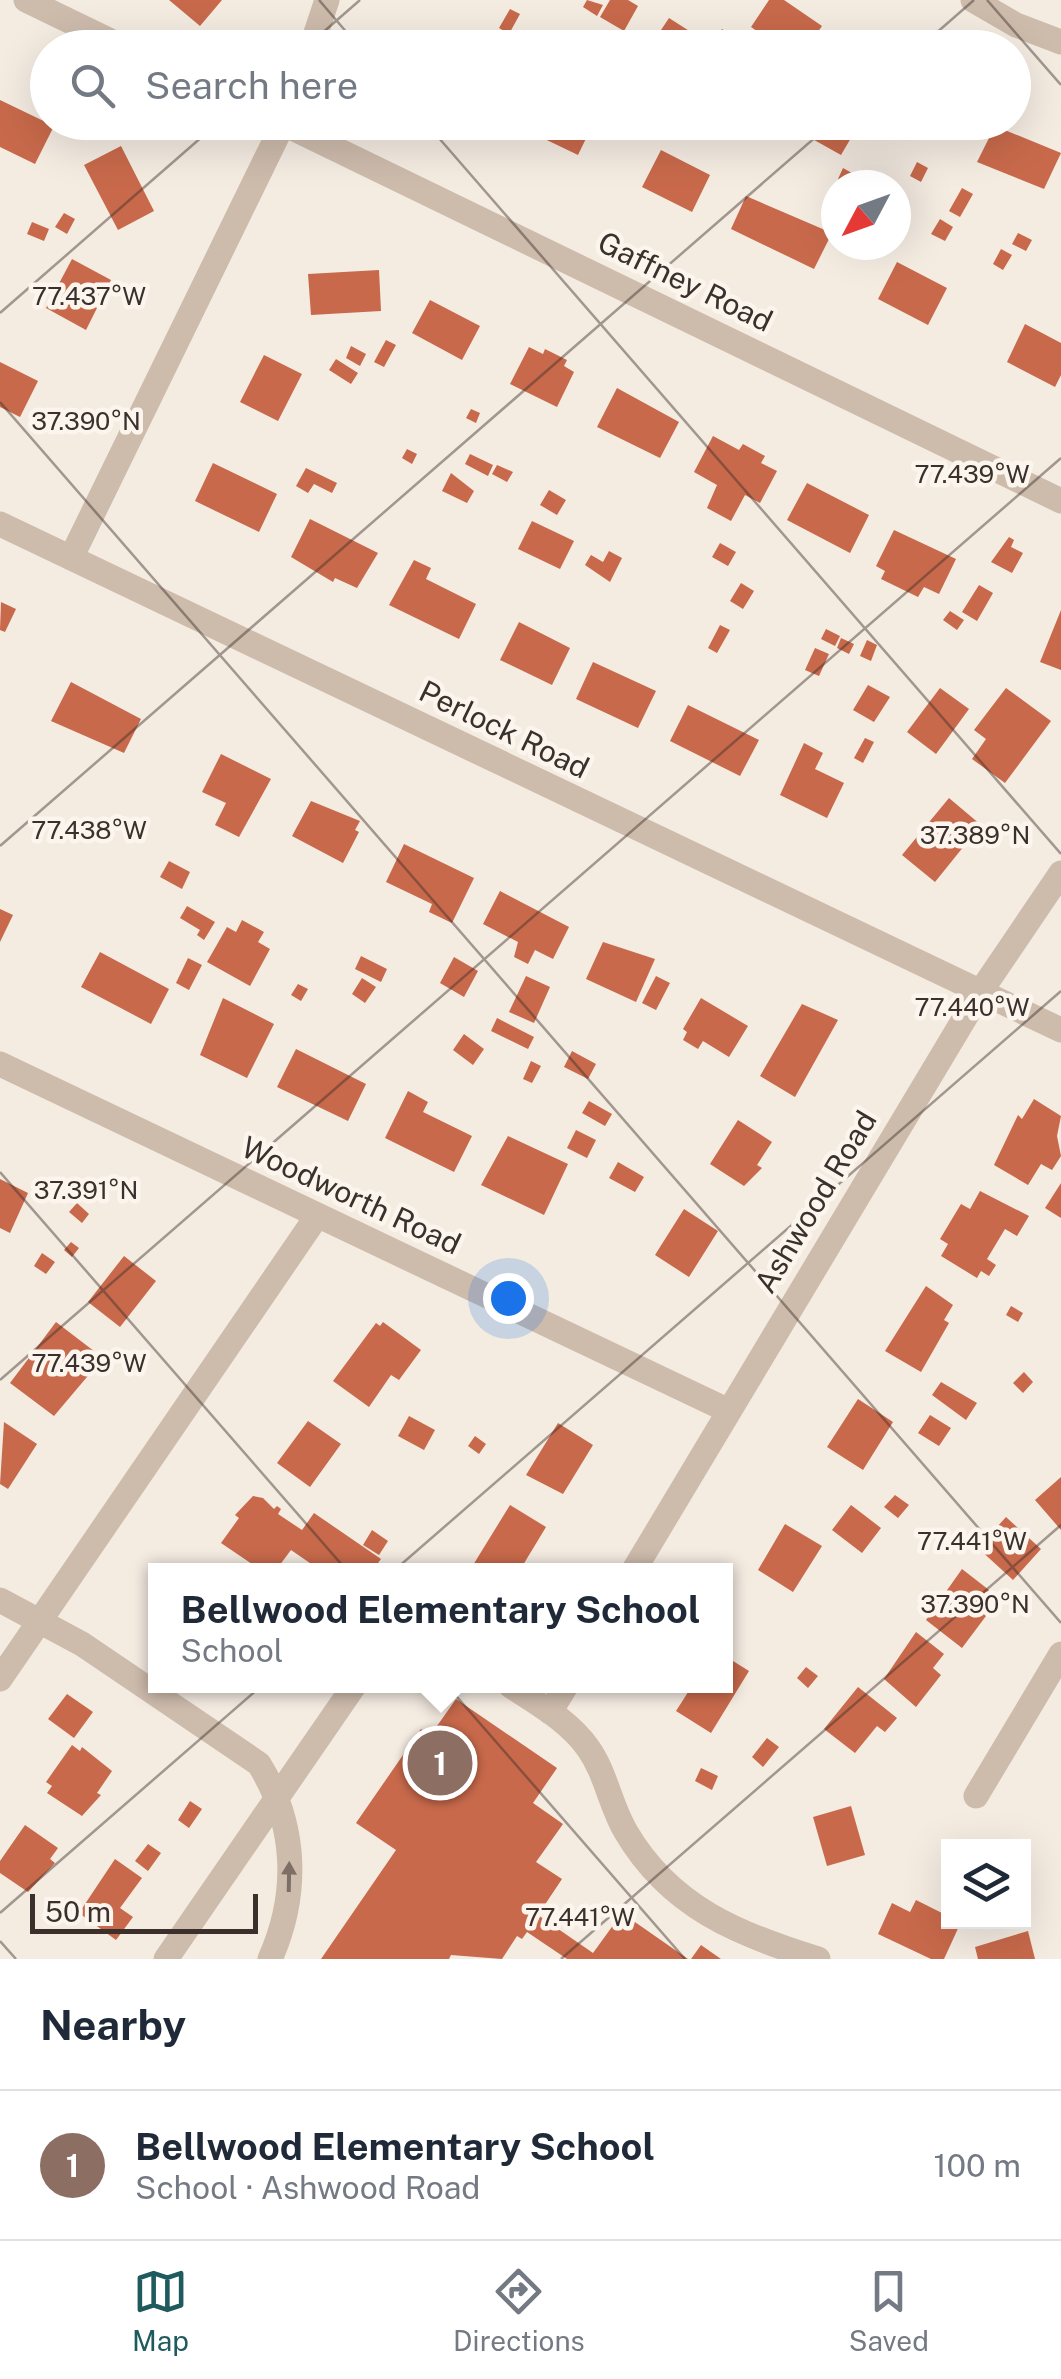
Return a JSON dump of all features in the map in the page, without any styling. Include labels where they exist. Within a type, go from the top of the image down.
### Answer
[{"type":"street","points":[[26,0],[88,30]]},
{"type":"street","points":[[317,30],[328,0]]},
{"type":"street","points":[[973,0],[1029,30]]},
{"type":"street","points":[[1031,31],[1061,42]]},
{"type":"street","points":[[70,558],[275,140]]},
{"type":"street","name":"Gaffney Road","points":[[318,140],[1061,501]]},
{"type":"street","name":"Perlock Road","points":[[0,524],[1061,1030]]},
{"type":"street","name":"Ashwood Road","points":[[638,1563],[981,992],[1061,872]]},
{"type":"street","name":"Woodworth Road","points":[[0,1064],[729,1410]]},
{"type":"street","points":[[0,1680],[317,1216]]},
{"type":"street","points":[[0,1600],[82,1644],[148,1689]]},
{"type":"street","points":[[976,1796],[1061,1654]]},
{"type":"street","points":[[154,1693],[259,1764],[278,1794],[291,1872],[288,1909],[270,1959]]},
{"type":"street","points":[[166,1959],[349,1693]]},
{"type":"street","points":[[522,1693],[550,1712],[590,1749],[624,1829],[675,1892],[709,1918],[747,1938],[818,1959]]},
{"type":"street","points":[[550,1712],[562,1693]]},
{"type":"building","points":[[169,0],[222,0],[200,26]]},
{"type":"building","points":[[587,0],[603,5],[597,16],[583,7]]},
{"type":"building","points":[[610,0],[628,0],[638,6],[625,30],[600,17]]},
{"type":"building","points":[[769,0],[784,0],[822,26],[819,30],[751,27]]},
{"type":"building","points":[[510,9],[520,14],[511,30],[499,28]]},
{"type":"building","points":[[669,18],[688,30],[661,30]]},
{"type":"building","points":[[0,100],[30,114],[30,140],[47,140],[35,164],[0,147]]},
{"type":"building","points":[[547,140],[585,140],[578,155]]},
{"type":"building","points":[[814,140],[850,140],[841,155]]},
{"type":"building","points":[[988,140],[1029,140],[1061,153],[1044,189],[977,162]]},
{"type":"building","points":[[121,146],[154,211],[118,230],[84,165]]},
{"type":"building","points":[[661,150],[710,175],[692,212],[642,187]]},
{"type":"building","points":[[917,162],[928,168],[921,182],[911,174]]},
{"type":"building","points":[[962,188],[973,194],[960,217],[949,211]]},
{"type":"building","points":[[746,196],[821,228],[821,255],[814,269],[731,229]]},
{"type":"building","points":[[64,213],[75,219],[67,234],[55,227]]},
{"type":"building","points":[[940,219],[953,227],[945,241],[931,234]]},
{"type":"building","points":[[32,222],[49,229],[44,241],[27,234]]},
{"type":"building","points":[[1018,233],[1032,240],[1026,251],[1012,244]]},
{"type":"building","points":[[1001,249],[1012,255],[1003,270],[993,264]]},
{"type":"building","points":[[72,259],[111,280],[86,330],[46,308]]},
{"type":"building","points":[[897,262],[947,288],[928,325],[878,299]]},
{"type":"building","points":[[379,270],[381,311],[311,315],[308,274]]},
{"type":"building","points":[[430,300],[480,326],[462,360],[412,333]]},
{"type":"building","points":[[1025,324],[1061,343],[1061,375],[1055,387],[1007,362]]},
{"type":"building","points":[[386,340],[396,345],[384,367],[374,362]]},
{"type":"building","points":[[351,346],[366,354],[360,366],[346,358]]},
{"type":"building","points":[[529,347],[543,354],[545,349],[567,360],[564,366],[574,372],[557,407],[510,384]]},
{"type":"building","points":[[264,355],[302,374],[278,421],[240,402]]},
{"type":"building","points":[[336,359],[358,373],[351,384],[329,370]]},
{"type":"building","points":[[0,362],[38,381],[20,417],[0,407]]},
{"type":"building","points":[[617,388],[679,422],[660,458],[597,427]]},
{"type":"building","points":[[471,409],[480,413],[476,423],[466,418]]},
{"type":"building","points":[[713,436],[739,450],[743,444],[765,456],[761,463],[777,471],[760,503],[745,495],[731,521],[707,508],[717,485],[694,472]]},
{"type":"building","points":[[407,449],[417,454],[412,464],[402,458]]},
{"type":"building","points":[[470,454],[493,465],[488,476],[465,464]]},
{"type":"building","points":[[213,463],[277,494],[259,532],[195,501]]},
{"type":"building","points":[[497,465],[513,472],[507,482],[492,474]]},
{"type":"building","points":[[306,468],[337,483],[332,493],[314,484],[308,493],[296,486]]},
{"type":"building","points":[[451,473],[474,491],[467,503],[442,491]]},
{"type":"building","points":[[807,483],[869,515],[850,553],[787,520]]},
{"type":"building","points":[[549,490],[566,500],[557,515],[540,505]]},
{"type":"building","points":[[310,519],[378,553],[357,588],[335,578],[333,582],[291,557]]},
{"type":"building","points":[[532,521],[574,541],[560,569],[518,549]]},
{"type":"building","points":[[894,530],[956,559],[939,594],[924,587],[918,597],[881,579],[885,571],[876,566]]},
{"type":"building","points":[[1009,537],[1014,540],[1011,547],[1023,553],[1012,573],[991,562]]},
{"type":"building","points":[[720,543],[736,552],[728,566],[712,557]]},
{"type":"building","points":[[609,551],[622,558],[610,582],[585,565],[591,555],[603,562]]},
{"type":"building","points":[[414,560],[431,568],[426,579],[476,604],[459,639],[389,605]]},
{"type":"building","points":[[741,583],[754,591],[743,609],[730,601]]},
{"type":"building","points":[[979,585],[993,593],[977,621],[962,612]]},
{"type":"building","points":[[1,602],[16,609],[5,632],[0,630]]},
{"type":"building","points":[[1061,610],[1061,670],[1040,662]]},
{"type":"building","points":[[950,611],[964,620],[957,630],[943,620]]},
{"type":"building","points":[[519,622],[570,648],[552,685],[500,660]]},
{"type":"building","points":[[720,625],[730,630],[717,653],[708,648]]},
{"type":"building","points":[[826,629],[840,636],[835,646],[821,639]]},
{"type":"building","points":[[841,638],[854,644],[849,654],[837,648]]},
{"type":"building","points":[[867,640],[877,645],[871,661],[860,656]]},
{"type":"building","points":[[815,648],[829,654],[819,676],[805,670]]},
{"type":"building","points":[[593,662],[656,691],[638,728],[576,699]]},
{"type":"building","points":[[71,682],[141,719],[124,753],[51,721]]},
{"type":"building","points":[[868,685],[890,697],[874,722],[853,710]]},
{"type":"building","points":[[940,688],[969,709],[936,754],[907,732]]},
{"type":"building","points":[[1006,688],[1051,721],[1005,783],[972,759],[986,739],[974,730]]},
{"type":"building","points":[[688,705],[759,740],[740,776],[670,741]]},
{"type":"building","points":[[865,738],[874,742],[863,763],[854,758]]},
{"type":"building","points":[[804,743],[823,753],[815,769],[844,783],[827,818],[780,795]]},
{"type":"building","points":[[221,754],[271,779],[239,837],[215,825],[226,803],[202,792]]},
{"type":"building","points":[[949,798],[981,825],[935,882],[902,855]]},
{"type":"building","points":[[311,801],[360,821],[355,830],[359,832],[343,863],[292,836]]},
{"type":"building","points":[[404,844],[474,878],[452,923],[429,912],[432,904],[386,882]]},
{"type":"building","points":[[169,861],[190,872],[182,889],[160,877]]},
{"type":"building","points":[[500,891],[569,927],[553,959],[535,950],[528,964],[514,957],[518,942],[483,924]]},
{"type":"building","points":[[187,906],[215,922],[204,940],[197,935],[200,930],[180,918]]},
{"type":"building","points":[[0,909],[13,915],[0,942]]},
{"type":"building","points":[[242,920],[264,932],[258,942],[270,949],[250,986],[207,962],[227,927],[236,932]]},
{"type":"building","points":[[603,942],[655,959],[636,1002],[586,979]]},
{"type":"building","points":[[100,952],[169,989],[151,1024],[81,987]]},
{"type":"building","points":[[361,956],[387,969],[381,982],[355,969]]},
{"type":"building","points":[[454,957],[478,971],[464,997],[440,983]]},
{"type":"building","points":[[188,958],[202,965],[189,990],[176,983]]},
{"type":"building","points":[[526,976],[550,987],[534,1023],[509,1012]]},
{"type":"building","points":[[656,976],[670,983],[656,1010],[642,1003]]},
{"type":"building","points":[[362,978],[376,987],[365,1003],[352,994]]},
{"type":"building","points":[[298,984],[308,989],[301,1001],[291,995]]},
{"type":"building","points":[[223,998],[274,1024],[247,1078],[200,1055]]},
{"type":"building","points":[[701,998],[748,1026],[729,1057],[703,1041],[698,1049],[683,1040],[687,1032],[683,1029]]},
{"type":"building","points":[[802,1004],[838,1020],[795,1097],[760,1076]]},
{"type":"building","points":[[497,1018],[534,1037],[528,1049],[491,1031]]},
{"type":"building","points":[[464,1034],[484,1049],[473,1065],[453,1050]]},
{"type":"building","points":[[296,1049],[366,1084],[348,1121],[277,1087]]},
{"type":"building","points":[[572,1051],[596,1064],[588,1079],[564,1067]]},
{"type":"building","points":[[531,1061],[541,1066],[532,1083],[523,1079]]},
{"type":"building","points":[[408,1091],[428,1102],[423,1112],[472,1136],[454,1172],[385,1138]]},
{"type":"building","points":[[1034,1099],[1061,1116],[1057,1136],[1061,1156],[1052,1170],[1041,1164],[1028,1185],[994,1165],[1018,1115],[1022,1119]]},
{"type":"building","points":[[589,1101],[612,1114],[605,1126],[582,1113]]},
{"type":"building","points":[[738,1120],[772,1142],[757,1165],[762,1168],[744,1186],[710,1164]]},
{"type":"building","points":[[576,1130],[596,1140],[587,1158],[567,1148]]},
{"type":"building","points":[[508,1136],[568,1164],[544,1215],[481,1185]]},
{"type":"building","points":[[618,1162],[644,1177],[635,1192],[609,1178]]},
{"type":"building","points":[[0,1179],[28,1193],[10,1233],[0,1228]]},
{"type":"building","points":[[1061,1183],[1061,1218],[1045,1208]]},
{"type":"building","points":[[980,1191],[1029,1216],[1017,1236],[1005,1229],[987,1259],[996,1265],[989,1276],[981,1271],[977,1278],[941,1256],[948,1244],[940,1239],[961,1204],[970,1209]]},
{"type":"building","points":[[77,1203],[89,1214],[82,1223],[69,1212]]},
{"type":"building","points":[[684,1209],[718,1231],[689,1277],[655,1255]]},
{"type":"building","points":[[71,1242],[79,1248],[72,1257],[64,1250]]},
{"type":"building","points":[[42,1253],[55,1262],[46,1274],[34,1266]]},
{"type":"building","points":[[124,1256],[156,1281],[120,1327],[88,1302]]},
{"type":"building","points":[[926,1286],[953,1305],[944,1320],[949,1323],[921,1372],[885,1351]]},
{"type":"building","points":[[1011,1306],[1023,1313],[1018,1322],[1006,1315]]},
{"type":"building","points":[[56,1322],[103,1358],[54,1416],[10,1383]]},
{"type":"building","points":[[383,1322],[421,1350],[399,1380],[391,1375],[369,1407],[333,1381],[376,1323],[380,1326]]},
{"type":"building","points":[[1024,1372],[1033,1382],[1023,1393],[1013,1383]]},
{"type":"building","points":[[941,1382],[977,1403],[966,1420],[932,1395]]},
{"type":"building","points":[[858,1399],[893,1422],[863,1470],[827,1447]]},
{"type":"building","points":[[930,1415],[951,1428],[939,1446],[918,1433]]},
{"type":"building","points":[[409,1416],[435,1430],[424,1450],[398,1436]]},
{"type":"building","points":[[308,1421],[341,1444],[310,1487],[277,1463]]},
{"type":"building","points":[[4,1422],[37,1444],[8,1489],[0,1484]]},
{"type":"building","points":[[558,1423],[593,1445],[563,1494],[526,1475]]},
{"type":"building","points":[[475,1436],[486,1444],[479,1454],[468,1446]]},
{"type":"building","points":[[1061,1477],[1061,1530],[1035,1500]]},
{"type":"building","points":[[895,1495],[909,1505],[898,1518],[884,1507]]},
{"type":"building","points":[[253,1496],[263,1498],[274,1509],[277,1506],[281,1509],[278,1514],[302,1530],[314,1513],[381,1559],[378,1563],[310,1563],[291,1550],[281,1563],[251,1563],[221,1543],[239,1518],[235,1515]]},
{"type":"building","points":[[510,1505],[546,1527],[524,1563],[474,1563]]},
{"type":"building","points":[[851,1505],[881,1528],[862,1553],[832,1530]]},
{"type":"building","points":[[1006,1517],[1041,1549],[1013,1580],[978,1548]]},
{"type":"building","points":[[785,1524],[822,1546],[793,1592],[758,1570]]},
{"type":"building","points":[[372,1530],[388,1541],[379,1555],[363,1545]]},
{"type":"building","points":[[962,1569],[989,1590],[978,1604],[989,1612],[962,1648],[926,1620]]},
{"type":"building","points":[[916,1632],[944,1654],[933,1668],[941,1675],[916,1707],[884,1679]]},
{"type":"building","points":[[733,1661],[749,1671],[711,1733],[676,1711],[688,1693],[733,1693]]},
{"type":"building","points":[[806,1667],[818,1676],[808,1688],[797,1678]]},
{"type":"building","points":[[858,1687],[897,1718],[885,1732],[877,1726],[855,1753],[824,1729]]},
{"type":"building","points":[[67,1694],[93,1712],[74,1738],[48,1719]]},
{"type":"building","points":[[456,1699],[557,1768],[533,1803],[563,1824],[536,1862],[562,1879],[538,1915],[593,1953],[622,1913],[688,1959],[567,1959],[527,1932],[522,1939],[517,1936],[502,1959],[451,1955],[449,1959],[321,1959],[396,1850],[356,1823],[421,1729],[430,1736]]},
{"type":"building","points":[[767,1738],[779,1747],[763,1767],[752,1757]]},
{"type":"building","points":[[72,1745],[80,1751],[82,1747],[112,1771],[97,1793],[101,1795],[82,1816],[47,1793],[52,1786],[46,1782]]},
{"type":"building","points":[[701,1768],[718,1776],[712,1790],[695,1781]]},
{"type":"building","points":[[190,1801],[202,1809],[189,1828],[178,1820]]},
{"type":"building","points":[[851,1806],[865,1855],[827,1866],[813,1817]]},
{"type":"building","points":[[25,1825],[58,1848],[50,1859],[55,1863],[28,1892],[0,1873],[0,1861]]},
{"type":"building","points":[[148,1844],[161,1853],[148,1871],[135,1861]]},
{"type":"building","points":[[115,1859],[142,1878],[120,1908],[133,1917],[116,1940],[79,1913]]},
{"type":"building","points":[[916,1900],[941,1912],[941,1929],[958,1929],[944,1959],[931,1959],[878,1934],[892,1903],[910,1912]]},
{"type":"building","points":[[1028,1931],[1035,1959],[978,1959],[975,1947]]},
{"type":"building","points":[[701,1945],[721,1959],[691,1959]]},
{"type":"place","name":"Bellwood Elementary School","points":[[440,1763]]}]
